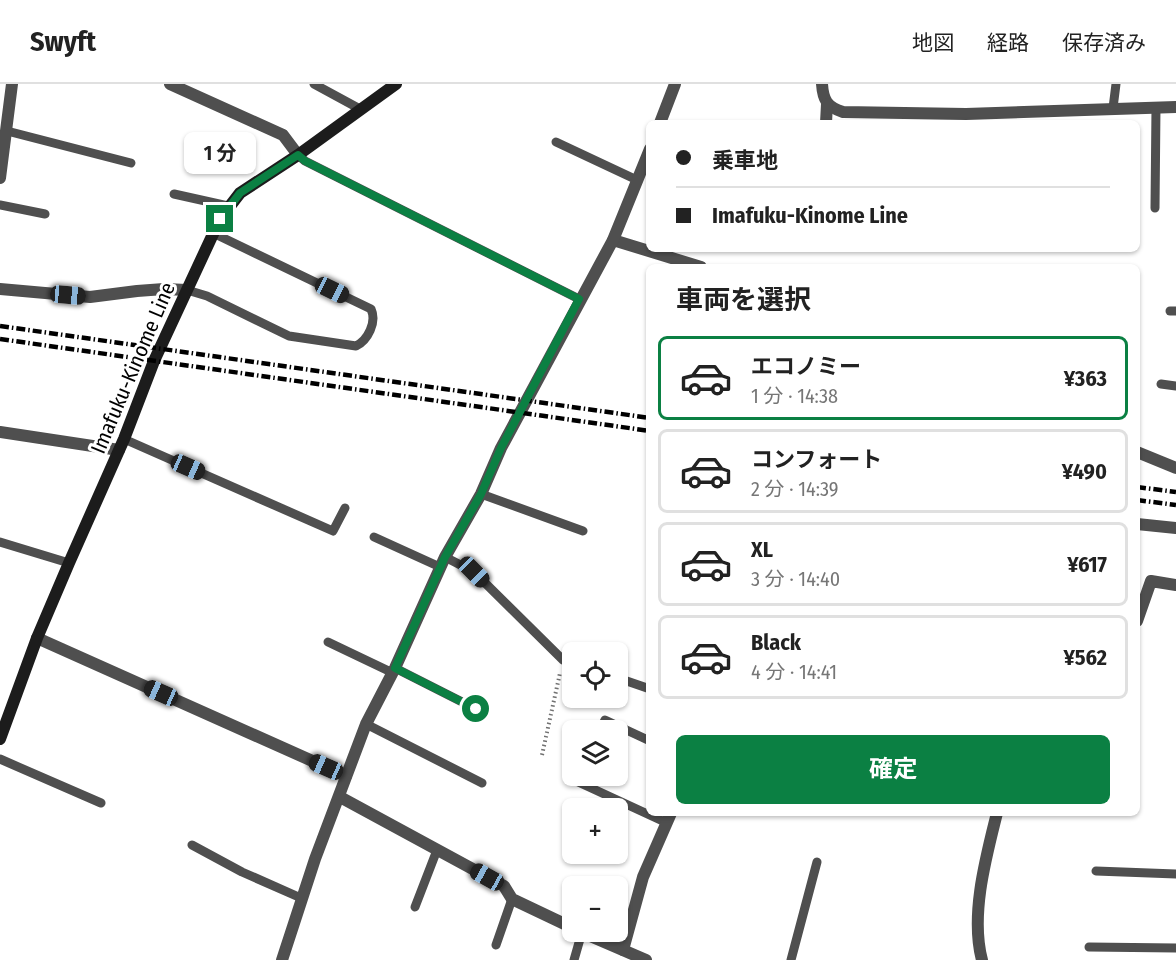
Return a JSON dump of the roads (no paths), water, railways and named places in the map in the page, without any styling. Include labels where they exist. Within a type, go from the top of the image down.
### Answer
[{"type":"main road","name":"Imafuku-Kinome Line","points":[[0,739],[37,638],[121,445],[154,361],[213,233],[228,206],[240,193],[298,155],[396,84]]},
{"type":"street","points":[[0,178],[12,84]]},
{"type":"street","points":[[170,84],[283,135],[298,155]]},
{"type":"street","points":[[661,120],[675,84]]},
{"type":"street","points":[[822,84],[823,98],[827,104],[843,112],[966,114],[1176,107]]},
{"type":"street","points":[[826,120],[827,104]]},
{"type":"street","points":[[282,960],[301,898],[366,724],[394,670],[442,562],[481,494],[501,448],[579,299],[613,240],[646,159]]},
{"type":"street","points":[[613,240],[646,250]]},
{"type":"street","points":[[652,252],[691,264]]},
{"type":"street","points":[[0,289],[90,297],[164,289],[187,290]]},
{"type":"street","points":[[0,432],[121,445]]},
{"type":"street","points":[[1140,453],[1176,468]]},
{"type":"street","points":[[1140,524],[1176,528]]},
{"type":"street","points":[[1140,612],[1151,581],[1176,585]]},
{"type":"street","points":[[37,638],[346,777]]},
{"type":"street","points":[[340,797],[504,886],[512,899],[562,923]]},
{"type":"street","points":[[982,960],[978,927],[984,865],[996,816]]},
{"type":"street","points":[[623,950],[643,877],[669,818]]},
{"type":"street","points":[[605,942],[646,960]]},
{"type":"lane","points":[[314,84],[360,109]]},
{"type":"lane","points":[[1113,108],[1116,84]]},
{"type":"lane","points":[[1155,208],[1156,107]]},
{"type":"lane","points":[[7,131],[131,163]]},
{"type":"lane","points":[[556,142],[637,180]]},
{"type":"lane","points":[[298,155],[305,161],[579,299]]},
{"type":"lane","points":[[174,194],[228,206]]},
{"type":"lane","points":[[0,205],[45,214]]},
{"type":"lane","points":[[187,290],[207,296],[289,336],[356,346],[364,342],[371,327],[374,315],[371,309],[213,233]]},
{"type":"lane","points":[[1161,384],[1176,386]]},
{"type":"lane","points":[[121,445],[333,531],[345,508]]},
{"type":"lane","points":[[481,494],[583,531]]},
{"type":"lane","points":[[374,537],[474,572],[562,659]]},
{"type":"lane","points":[[0,542],[69,563]]},
{"type":"lane","points":[[328,642],[476,709]]},
{"type":"lane","points":[[628,681],[646,687]]},
{"type":"lane","points":[[366,724],[482,783]]},
{"type":"lane","points":[[628,731],[646,739]]},
{"type":"lane","points":[[0,759],[100,803]]},
{"type":"lane","points":[[589,786],[646,809]]},
{"type":"lane","points":[[192,845],[242,872],[301,898]]},
{"type":"lane","points":[[415,907],[437,850]]},
{"type":"lane","points":[[790,960],[817,862]]},
{"type":"lane","points":[[1096,871],[1176,874]]},
{"type":"lane","points":[[496,945],[512,899]]},
{"type":"lane","points":[[574,960],[579,942]]},
{"type":"lane","points":[[1089,947],[1176,948]]},
{"type":"railway","points":[[0,326],[646,417]]},
{"type":"railway","points":[[0,339],[646,430]]},
{"type":"railway","points":[[1140,487],[1176,492]]},
{"type":"railway","points":[[1140,500],[1176,505]]}]
